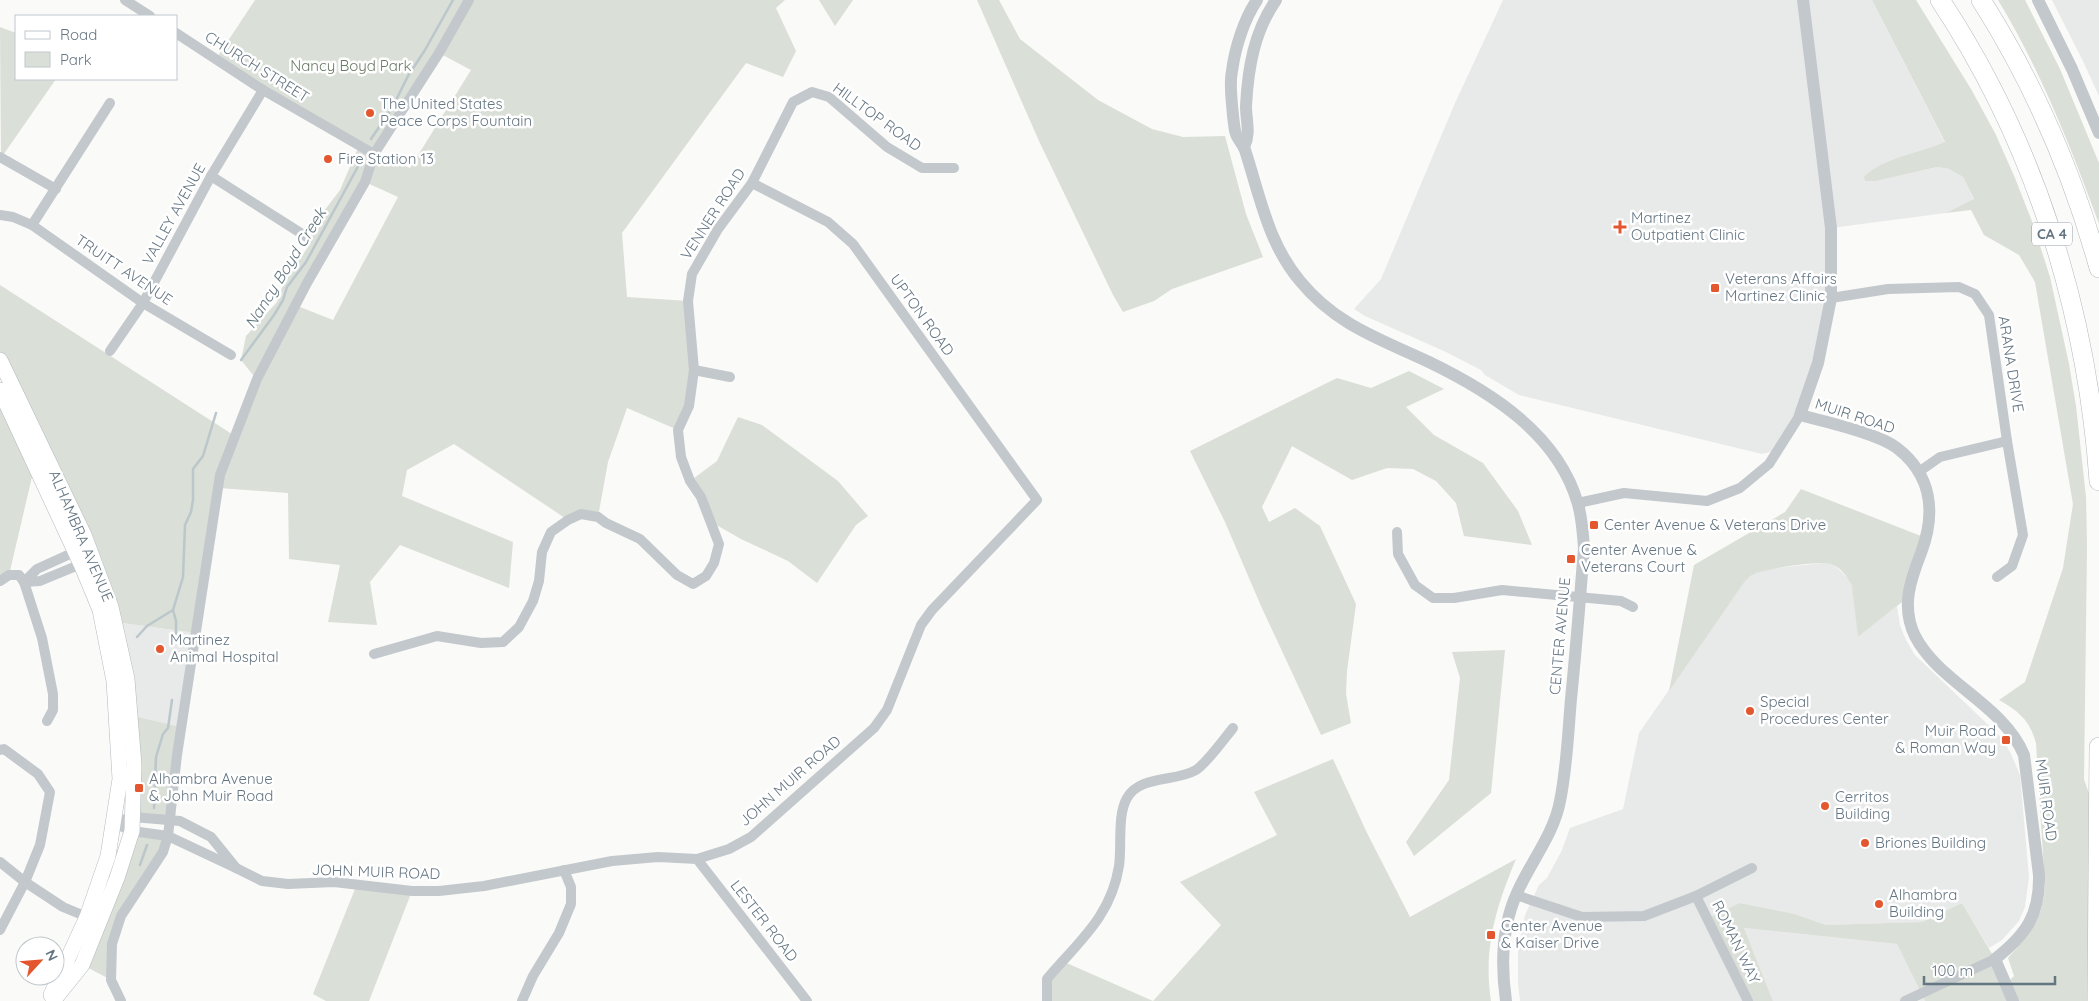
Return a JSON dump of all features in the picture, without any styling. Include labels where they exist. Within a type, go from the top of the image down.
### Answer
[{"type":"highway","name":"CA 4","points":[[1981,0],[2023,74],[2055,142],[2080,206],[2099,268]]},
{"type":"highway","name":"CA 4","points":[[1941,2],[1982,71],[2012,131],[2056,244],[2085,362],[2092,403],[2099,481]]},
{"type":"highway","points":[[2097,1001],[2099,747]]},
{"type":"main road","name":"ALHAMBRA AVENUE","points":[[0,360],[85,555],[100,610],[114,681],[120,779],[108,856],[82,965],[53,1001]]},
{"type":"main road","name":"ALHAMBRA AVENUE","points":[[0,390],[112,607],[127,679],[134,765],[132,824],[117,878],[48,1001]]},
{"type":"street","points":[[125,0],[148,15]]},
{"type":"street","points":[[121,1001],[111,980],[112,944],[121,916],[163,852],[168,836],[177,755],[220,475],[257,379],[324,250],[365,182],[374,154],[439,53],[469,0]]},
{"type":"street","name":"CENTER AVENUE","points":[[1257,0],[1241,35],[1232,71],[1231,98],[1236,135],[1244,147],[1267,226],[1280,252],[1300,281],[1341,320],[1460,378],[1511,411],[1536,433],[1549,448],[1561,465],[1578,503],[1584,548],[1566,766],[1560,803],[1552,825],[1516,894],[1504,947],[1503,982],[1506,1001]]},
{"type":"street","name":"CENTER AVENUE","points":[[1244,147],[1249,137],[1246,114],[1247,74],[1256,42],[1276,0]]},
{"type":"street","name":"MUIR ROAD","points":[[1803,0],[1831,228],[1831,298],[1818,363],[1800,415],[1865,434],[1896,447],[1920,470],[1930,504],[1926,538],[1910,579],[1907,598],[1910,623],[1923,649],[2009,729],[2019,744],[2026,767],[2040,891],[2032,918],[2023,933],[1995,959]]},
{"type":"street","points":[[2038,0],[2072,68],[2099,133]]},
{"type":"street","name":"CHURCH STREET","points":[[178,34],[262,90],[374,154]]},
{"type":"street","name":"VALLEY AVENUE","points":[[110,351],[143,303],[211,176],[262,90]]},
{"type":"street","name":"HILLTOP ROAD","points":[[812,92],[829,97],[888,147],[922,168],[954,168]]},
{"type":"street","name":"VENNER ROAD","points":[[374,654],[438,636],[481,643],[503,642],[518,627],[533,601],[539,581],[542,552],[551,532],[568,520],[581,514],[598,517],[606,523],[640,539],[677,575],[692,584],[706,576],[714,563],[719,544],[701,497],[690,482],[681,457],[678,430],[688,406],[694,370],[688,302],[692,274],[718,229],[752,183],[792,102],[812,92]]},
{"type":"street","points":[[32,225],[110,103]]},
{"type":"street","points":[[0,157],[56,189]]},
{"type":"street","points":[[211,176],[307,237]]},
{"type":"street","name":"UPTON ROAD","points":[[752,183],[828,222],[853,244],[1037,500]]},
{"type":"street","name":"TRUITT AVENUE","points":[[0,215],[13,217],[32,225],[143,303],[230,356]]},
{"type":"street","name":"ARANA DRIVE","points":[[1831,298],[1888,289],[1959,287],[1975,294],[1989,316],[2007,441],[2024,535],[2012,566],[1997,577]]},
{"type":"street","points":[[694,370],[730,377]]},
{"type":"street","points":[[1578,503],[1624,493],[1707,500],[1740,488],[1769,464],[1800,415]]},
{"type":"street","points":[[1920,470],[1940,457],[2007,441]]},
{"type":"street","name":"JOHN MUIR ROAD","points":[[132,824],[168,836],[262,881],[288,884],[334,882],[430,891],[484,886],[612,861],[658,857],[696,859],[729,849],[752,837],[874,728],[887,710],[921,625],[932,610],[1037,500]]},
{"type":"street","points":[[1397,532],[1398,554],[1404,566],[1415,585],[1433,598],[1454,598],[1502,590],[1622,601],[1633,607]]},
{"type":"street","points":[[24,582],[36,569],[85,555]]},
{"type":"street","points":[[0,581],[9,575],[19,575],[24,582],[42,638],[53,694],[53,710],[46,721]]},
{"type":"street","points":[[1047,1001],[1046,979],[1087,934],[1108,904],[1119,866],[1123,812],[1127,798],[1134,790],[1153,780],[1183,777],[1198,770],[1233,728]]},
{"type":"street","points":[[0,750],[4,750],[38,774],[50,792],[40,845],[25,882],[0,930]]},
{"type":"street","name":"JOHN MUIR ROAD","points":[[113,822],[132,824],[180,821],[211,837],[236,868]]},
{"type":"street","name":"LESTER ROAD","points":[[696,859],[807,1001]]},
{"type":"street","points":[[0,862],[25,882],[63,907],[93,920]]},
{"type":"street","points":[[1516,894],[1582,918],[1644,916],[1696,896],[1752,868]]},
{"type":"street","points":[[522,1001],[533,976],[559,933],[571,904],[571,887],[564,870]]},
{"type":"street","name":"ROMAN WAY","points":[[1696,896],[1748,1001]]},
{"type":"street","points":[[1906,1001],[1995,959],[2013,1001]]},
{"type":"shaded area","name":"Martinez Outpatient Clinic","points":[[1503,0],[1872,0],[1945,143],[1869,172],[1876,181],[1937,167],[1949,169],[1963,177],[1974,200],[1946,213],[1831,228],[1831,298],[1800,415],[1777,450],[1762,454],[1519,395],[1485,375],[1481,370],[1446,352],[1365,316],[1354,309],[1381,279],[1455,103]]},
{"type":"shaded area","points":[[2052,0],[2099,0],[2099,96],[2082,59]]},
{"type":"shaded area","points":[[1830,563],[1850,580],[1854,593],[1858,637],[1897,606],[1900,625],[1915,655],[2002,738],[2011,754],[2020,775],[2029,877],[2025,907],[2019,921],[2002,940],[1989,948],[1962,903],[1922,922],[1826,925],[1795,914],[1740,903],[1748,1001],[1520,1001],[1518,950],[1525,915],[1539,885],[1547,878],[1562,850],[1570,828],[1623,809],[1639,733],[1747,578],[1752,574],[1770,569]]},
{"type":"shaded area","points":[[115,622],[196,633],[181,727],[130,715]]},
{"type":"shaded area","points":[[1744,928],[1897,944],[1925,1001],[1773,1001]]},
{"type":"green space","name":"Nancy Boyd Park","points":[[255,0],[785,0],[776,8],[796,51],[783,77],[746,63],[622,233],[627,297],[688,301],[694,370],[678,430],[627,408],[608,462],[598,517],[568,520],[454,444],[407,470],[402,496],[513,542],[509,588],[400,545],[370,582],[377,625],[328,622],[340,565],[289,559],[288,493],[219,488],[196,633],[115,622],[0,360],[0,285],[235,436],[257,380],[241,360],[246,336],[277,302],[284,282],[308,247],[321,215],[340,190],[359,146],[216,59]],"holes":[[[439,53],[471,70],[410,168],[375,154]],[[365,182],[398,197],[333,320],[295,305]]]},
{"type":"green space","points":[[819,0],[853,0],[835,26]]},
{"type":"green space","points":[[977,0],[999,0],[1020,39],[1098,100],[1152,129],[1183,137],[1225,136],[1246,214],[1263,257],[1172,289],[1154,301],[1123,312],[1039,141]]},
{"type":"green space","points":[[1872,0],[1916,0],[1971,89],[1995,133],[2033,224],[2050,277],[2076,406],[2086,497],[2084,779],[2098,820],[2097,1001],[1925,1001],[1897,944],[1744,928],[1773,1001],[1748,1001],[1707,919],[1740,903],[1795,914],[1826,925],[1922,922],[1962,903],[1995,959],[2006,984],[2014,976],[2008,958],[2023,942],[2034,926],[2043,899],[2045,887],[2036,743],[2034,735],[2023,717],[1999,700],[2025,682],[2063,568],[2073,504],[2035,282],[2019,255],[1984,235],[1971,210],[1946,213],[1974,199],[1963,177],[1949,169],[1937,167],[1876,181],[1865,181],[1864,177],[1872,170],[1891,160],[1945,142]]},
{"type":"green space","points":[[1998,0],[2025,0],[2060,69],[2099,163],[2099,224],[2054,110],[2028,54]]},
{"type":"green space","points":[[0,27],[15,33],[15,80],[55,80],[1,158]]},
{"type":"green space","points":[[1409,371],[1444,389],[1406,407],[1434,435],[1483,463],[1518,511],[1532,545],[1464,536],[1456,503],[1436,481],[1413,469],[1387,468],[1352,480],[1292,446],[1262,507],[1269,522],[1295,508],[1320,526],[1356,604],[1347,671],[1346,694],[1351,723],[1321,735],[1261,606],[1225,522],[1190,451],[1337,378],[1371,388]]},
{"type":"green space","points":[[0,390],[35,464],[9,575],[0,581]]},
{"type":"green space","points":[[738,417],[762,425],[838,481],[868,516],[856,525],[817,583],[788,561],[741,539],[711,522],[690,481],[717,461]]},
{"type":"green space","points":[[1801,489],[1926,538],[1907,598],[1858,637],[1852,586],[1844,573],[1835,566],[1825,563],[1805,564],[1754,574],[1743,584],[1669,691],[1694,565],[1785,512]]},
{"type":"green space","points":[[1505,650],[1491,793],[1414,856],[1406,842],[1449,780],[1460,678],[1452,652]]},
{"type":"green space","points":[[130,715],[181,727],[170,821],[133,817]]},
{"type":"green space","points":[[1333,759],[1367,833],[1410,917],[1516,859],[1497,911],[1490,946],[1489,982],[1491,1001],[1153,1001],[1221,925],[1180,882],[1277,835],[1254,792]]},
{"type":"green space","points":[[132,831],[168,836],[121,916],[111,980],[83,965]]},
{"type":"green space","points":[[357,884],[412,891],[369,1001],[326,1001],[313,994]]},
{"type":"green space","points":[[1062,961],[1153,1001],[1047,1001],[1047,979]]},
{"type":"waterway","name":"Nancy Boyd Creek","points":[[371,139],[392,108],[408,76],[453,0]]},
{"type":"waterway","name":"Nancy Boyd Creek","points":[[241,360],[274,315],[283,300],[287,287],[306,262],[361,161]]},
{"type":"waterway","name":"Nancy Boyd Creek","points":[[176,634],[176,621],[173,610],[183,577],[185,525],[191,512],[193,500],[193,469],[203,456],[216,413]]},
{"type":"waterway","points":[[137,637],[147,626],[173,610]]},
{"type":"waterway","name":"Nancy Boyd Creek","points":[[154,808],[156,757],[163,734],[168,728],[172,700]]},
{"type":"waterway","name":"Nancy Boyd Creek","points":[[140,865],[147,845]]},
{"type":"place","name":"The United States Peace Corps Fountain","points":[[370,113]]},
{"type":"place","name":"Fire Station 13","points":[[328,159]]},
{"type":"place","name":"Martinez Outpatient Clinic","points":[[1620,227]]},
{"type":"place","name":"Veterans Affairs Martinez Clinic","points":[[1715,288]]},
{"type":"place","name":"Center Avenue & Veterans Drive","points":[[1594,525]]},
{"type":"place","name":"Center Avenue & Veterans Court","points":[[1571,559]]},
{"type":"place","name":"Martinez Animal Hospital","points":[[160,649]]},
{"type":"place","name":"Special Procedures Center","points":[[1750,711]]},
{"type":"place","name":"Muir Road & Roman Way","points":[[2006,740]]},
{"type":"place","name":"Alhambra Avenue & John Muir Road","points":[[139,788]]},
{"type":"place","name":"Cerritos Building","points":[[1825,806]]},
{"type":"place","name":"Briones Building","points":[[1865,843]]},
{"type":"place","name":"Alhambra Building","points":[[1879,904]]},
{"type":"place","name":"Center Avenue & Kaiser Drive","points":[[1491,935]]}]
